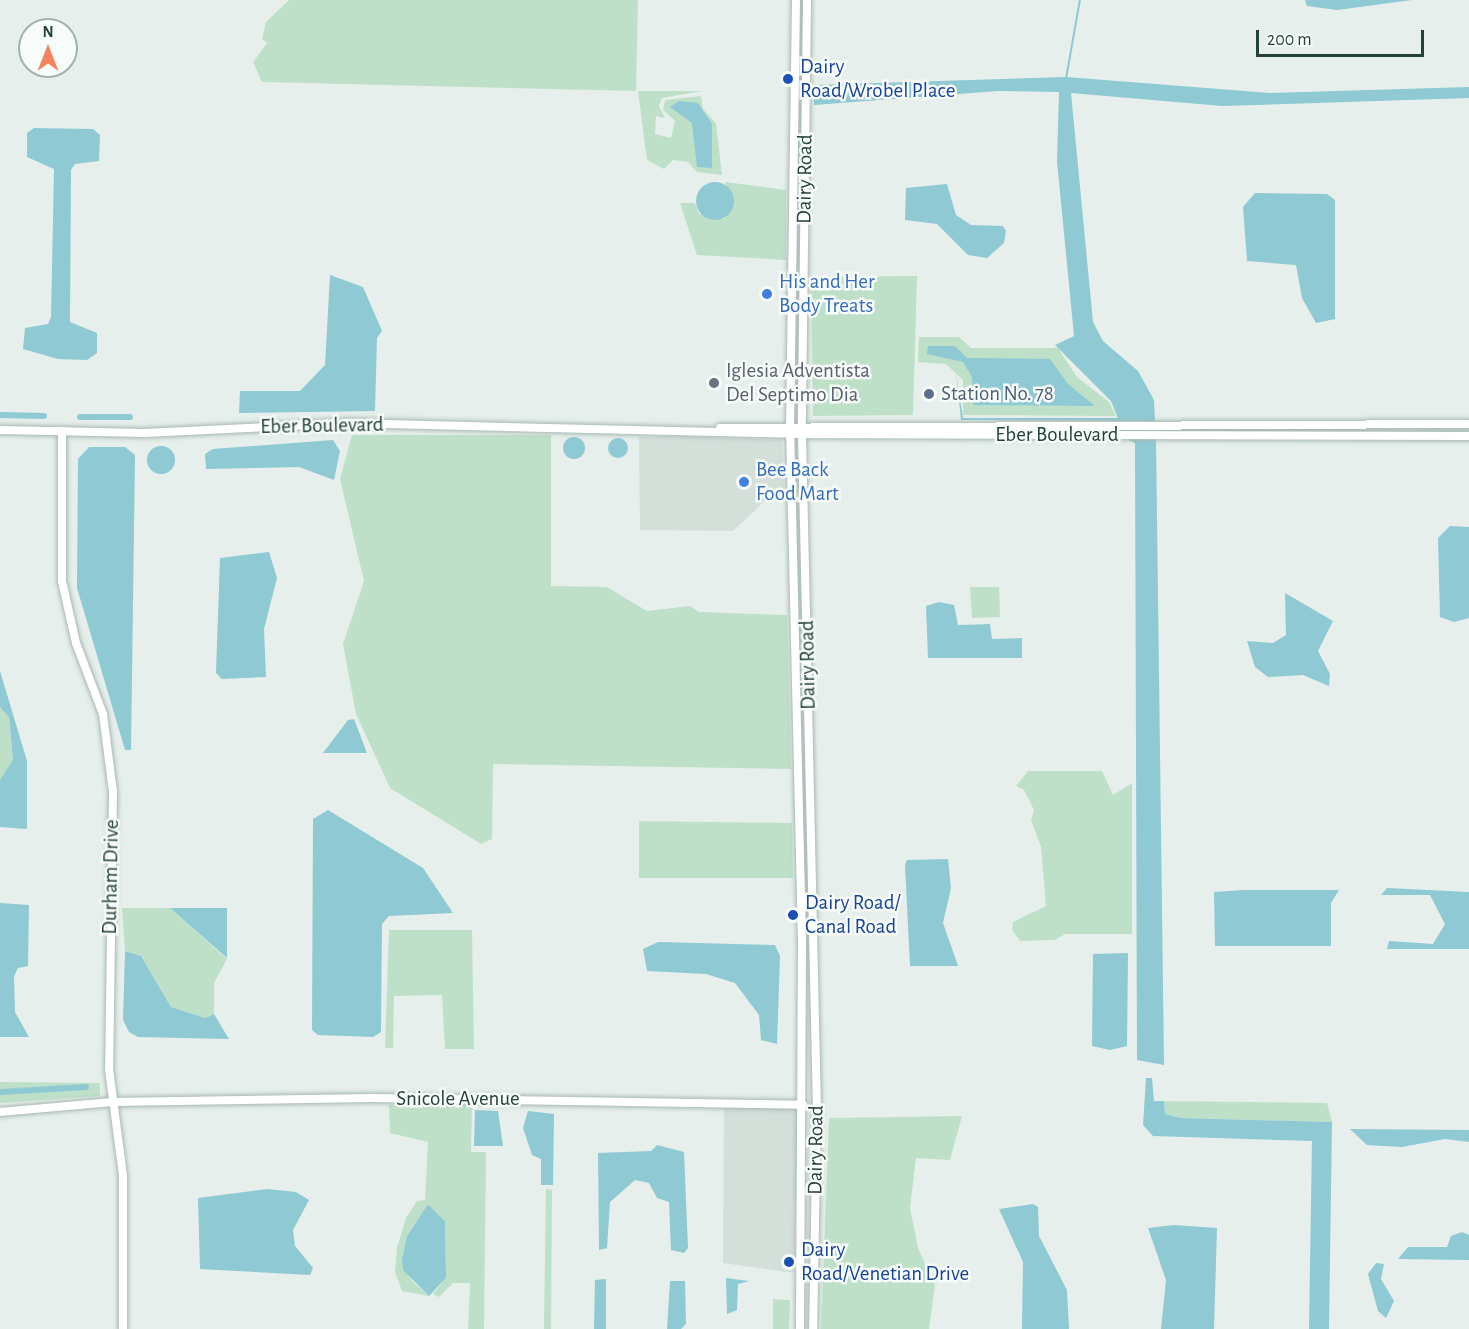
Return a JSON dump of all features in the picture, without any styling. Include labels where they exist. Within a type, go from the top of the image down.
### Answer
[{"type":"street","name":"Dairy Road","points":[[796,0],[791,430],[802,942],[803,1105],[800,1329]]},
{"type":"street","name":"Dairy Road","points":[[807,0],[802,430],[814,943],[813,1329]]},
{"type":"street","name":"Eber Boulevard","points":[[0,430],[145,433],[346,423],[791,430],[1469,424]]},
{"type":"street","name":"Eber Boulevard","points":[[802,430],[1469,436]]},
{"type":"street","name":"Durham Drive","points":[[62,431],[62,581],[76,643],[103,714],[110,761],[109,1068],[123,1175],[123,1329]]},
{"type":"street","points":[[797,770],[810,770]]},
{"type":"street","points":[[802,942],[814,943]]},
{"type":"street","name":"Snicole Avenue","points":[[0,1112],[113,1102],[458,1098],[803,1105]]},
{"type":"shaded area","points":[[639,437],[782,440],[784,491],[770,496],[733,531],[640,530]]},
{"type":"shaded area","points":[[724,1107],[798,1108],[794,1273],[723,1263]]},
{"type":"green space","points":[[289,0],[638,0],[636,91],[262,82],[253,62],[267,43],[262,39],[266,22]]},
{"type":"green space","points":[[638,91],[702,91],[662,98],[659,106],[665,118],[656,116],[655,134],[671,138],[675,121],[663,110],[665,100],[701,96],[703,109],[716,123],[722,175],[697,172],[688,162],[673,160],[664,169],[647,160]]},
{"type":"green space","points":[[725,182],[786,190],[786,260],[697,255],[680,203],[695,203],[699,214],[724,219],[732,207]]},
{"type":"green space","points":[[917,276],[913,415],[813,416],[811,277]]},
{"type":"green space","points":[[919,337],[959,337],[971,348],[1058,348],[1077,377],[1109,402],[1116,416],[963,415],[963,380],[946,364],[918,362]]},
{"type":"green space","points":[[352,435],[551,435],[551,586],[607,587],[647,611],[690,606],[699,612],[787,615],[791,769],[493,764],[492,839],[481,844],[390,788],[356,714],[343,644],[364,581],[340,479]]},
{"type":"green space","points":[[970,587],[999,587],[1000,617],[972,618]]},
{"type":"green space","points":[[0,707],[9,716],[13,761],[0,780]]},
{"type":"green space","points":[[1028,771],[1102,771],[1113,795],[1132,783],[1132,934],[1065,934],[1055,940],[1020,941],[1012,930],[1013,922],[1046,906],[1041,847],[1031,820],[1034,810],[1024,790],[1016,786]]},
{"type":"green space","points":[[639,821],[792,823],[793,878],[639,878]]},
{"type":"green space","points":[[122,908],[170,908],[227,959],[214,983],[214,1014],[205,1018],[171,1007],[141,956],[125,951]]},
{"type":"green space","points":[[389,930],[472,930],[474,1049],[445,1049],[442,995],[394,996],[393,1048],[385,1048]]},
{"type":"green space","points":[[0,1082],[100,1083],[100,1096],[0,1103]]},
{"type":"green space","points":[[1164,1101],[1327,1103],[1332,1122],[1181,1118],[1165,1114]]},
{"type":"green space","points":[[389,1105],[472,1105],[471,1152],[486,1152],[484,1329],[468,1329],[470,1283],[453,1283],[439,1297],[433,1294],[446,1278],[445,1221],[428,1204],[407,1236],[402,1260],[412,1281],[429,1296],[402,1291],[395,1272],[397,1248],[406,1218],[417,1201],[425,1200],[428,1142],[390,1133]]},
{"type":"green space","points":[[962,1116],[950,1160],[916,1158],[910,1208],[918,1248],[935,1285],[929,1329],[821,1329],[829,1118]]},
{"type":"green space","points":[[546,1189],[552,1190],[551,1329],[544,1329]]},
{"type":"green space","points":[[773,1299],[790,1300],[789,1329],[773,1329]]},
{"type":"water","points":[[1305,0],[1412,0],[1337,10],[1307,6]]},
{"type":"water","points":[[1066,77],[1270,93],[1469,87],[1469,98],[1222,106],[1071,93],[1093,322],[1103,341],[1138,371],[1154,400],[1155,421],[961,420],[956,373],[963,418],[1118,418],[1111,401],[1055,345],[1074,336],[1057,161],[1059,92],[998,91],[814,105],[814,85]]},
{"type":"water","points":[[679,101],[698,103],[712,124],[712,168],[697,167],[692,123],[670,107]]},
{"type":"water","points":[[34,128],[93,129],[100,135],[99,161],[75,164],[71,170],[70,322],[97,333],[97,353],[87,360],[58,359],[23,349],[25,328],[48,324],[51,317],[54,169],[27,157],[27,133]]},
{"type":"water","points":[[715,182],[729,187],[734,201],[729,215],[715,220],[701,215],[696,201],[701,187]]},
{"type":"water","points":[[947,184],[956,215],[971,225],[1003,226],[1006,231],[1004,243],[987,258],[968,255],[937,224],[905,220],[906,188]]},
{"type":"water","points":[[1255,193],[1327,194],[1335,200],[1335,319],[1316,323],[1302,298],[1296,265],[1247,261],[1243,207]]},
{"type":"water","points":[[330,275],[363,287],[382,331],[377,338],[375,411],[239,413],[240,391],[300,391],[325,365]]},
{"type":"water","points":[[928,346],[955,346],[967,358],[1050,359],[1068,384],[1095,406],[973,405],[972,377],[963,362],[927,354]]},
{"type":"water","points":[[574,437],[582,440],[585,448],[582,456],[574,459],[566,456],[563,448],[566,440]]},
{"type":"water","points":[[614,438],[622,438],[628,444],[628,452],[622,458],[614,458],[608,452],[608,444]]},
{"type":"water","points":[[1127,439],[1156,439],[1164,1065],[1137,1060],[1135,443]]},
{"type":"water","points":[[333,440],[340,451],[334,480],[299,467],[206,469],[205,454],[213,449]]},
{"type":"water","points":[[161,446],[171,450],[175,460],[171,470],[161,474],[151,470],[147,460],[151,450]]},
{"type":"water","points":[[89,447],[125,447],[135,455],[131,750],[125,750],[77,588],[78,459]]},
{"type":"water","points":[[1450,526],[1469,527],[1469,618],[1454,622],[1440,617],[1438,538]]},
{"type":"water","points":[[269,552],[277,578],[264,629],[266,677],[222,679],[216,673],[220,558]]},
{"type":"water","points":[[1285,593],[1333,621],[1318,651],[1330,674],[1329,686],[1303,675],[1268,677],[1255,667],[1247,641],[1273,643],[1286,635]]},
{"type":"water","points":[[939,602],[954,605],[958,625],[990,624],[992,639],[1022,638],[1022,658],[928,658],[926,606]]},
{"type":"water","points":[[0,671],[27,761],[27,829],[0,827],[0,780],[13,760],[9,717],[0,707]]},
{"type":"water","points":[[354,719],[367,753],[323,753],[348,720]]},
{"type":"water","points":[[328,810],[423,868],[453,913],[389,916],[382,924],[381,1032],[373,1037],[318,1035],[312,1030],[313,819]]},
{"type":"water","points":[[948,859],[951,888],[943,923],[958,966],[910,966],[905,865],[907,860]]},
{"type":"water","points":[[1387,888],[1469,892],[1469,949],[1387,949],[1389,941],[1433,944],[1445,924],[1430,895],[1381,895]]},
{"type":"water","points":[[1339,890],[1331,903],[1331,946],[1215,946],[1214,892]]},
{"type":"water","points":[[0,903],[29,905],[28,966],[18,968],[14,976],[15,1012],[29,1037],[0,1037]]},
{"type":"water","points":[[170,908],[227,908],[227,958]]},
{"type":"water","points":[[658,942],[775,945],[780,956],[777,1044],[761,1040],[759,1015],[735,983],[706,974],[647,971],[643,949]]},
{"type":"water","points":[[125,951],[141,956],[171,1007],[205,1018],[214,1014],[229,1039],[138,1037],[129,1032],[123,1020]]},
{"type":"water","points":[[1128,953],[1127,1046],[1110,1050],[1092,1046],[1093,954]]},
{"type":"water","points":[[1146,1078],[1152,1078],[1154,1101],[1164,1101],[1165,1114],[1181,1118],[1332,1122],[1329,1329],[1309,1329],[1312,1141],[1153,1136],[1143,1125]]},
{"type":"water","points":[[475,1110],[498,1111],[503,1146],[474,1146]]},
{"type":"water","points":[[528,1111],[554,1114],[553,1185],[541,1185],[541,1159],[532,1155],[523,1128]]},
{"type":"water","points":[[1350,1129],[1469,1130],[1469,1142],[1445,1139],[1402,1147],[1367,1145]]},
{"type":"water","points":[[657,1145],[684,1152],[688,1248],[684,1253],[671,1250],[669,1202],[657,1198],[649,1183],[635,1180],[610,1202],[607,1248],[599,1250],[598,1153],[651,1151]]},
{"type":"water","points":[[267,1189],[296,1192],[309,1200],[293,1230],[295,1246],[313,1268],[310,1275],[200,1269],[198,1198]]},
{"type":"water","points":[[428,1204],[445,1221],[446,1278],[429,1296],[403,1270],[402,1260],[407,1236]]},
{"type":"water","points":[[1033,1204],[1038,1207],[1039,1236],[1067,1290],[1069,1329],[1022,1329],[1023,1262],[999,1209]]},
{"type":"water","points":[[1174,1225],[1217,1228],[1214,1329],[1161,1329],[1166,1280],[1148,1228]]},
{"type":"water","points":[[1462,1232],[1469,1235],[1469,1260],[1398,1259],[1408,1247],[1447,1247],[1451,1236]]},
{"type":"water","points":[[1376,1263],[1384,1264],[1381,1279],[1394,1301],[1386,1318],[1378,1311],[1368,1274]]},
{"type":"water","points":[[726,1278],[749,1281],[738,1284],[737,1310],[727,1314]]},
{"type":"water","points":[[606,1279],[606,1329],[594,1329],[595,1280]]},
{"type":"water","points":[[670,1281],[685,1281],[686,1324],[681,1329],[667,1329]]},
{"type":"waterway","points":[[1066,79],[1080,0]]},
{"type":"waterway","points":[[0,415],[44,416]]},
{"type":"waterway","points":[[80,417],[130,417]]},
{"type":"waterway","points":[[0,1092],[86,1087]]},
{"type":"place","name":"Dairy Road/Wrobel Place","points":[[788,79]]},
{"type":"place","name":"His and Her Body Treats","points":[[767,294]]},
{"type":"place","name":"Iglesia Adventista Del Septimo Dia","points":[[714,383]]},
{"type":"place","name":"Station No. 78","points":[[929,394]]},
{"type":"place","name":"Bee Back Food Mart","points":[[744,482]]},
{"type":"place","name":"Dairy Road/ Canal Road","points":[[793,915]]},
{"type":"place","name":"Dairy Road/Venetian Drive","points":[[789,1262]]}]
